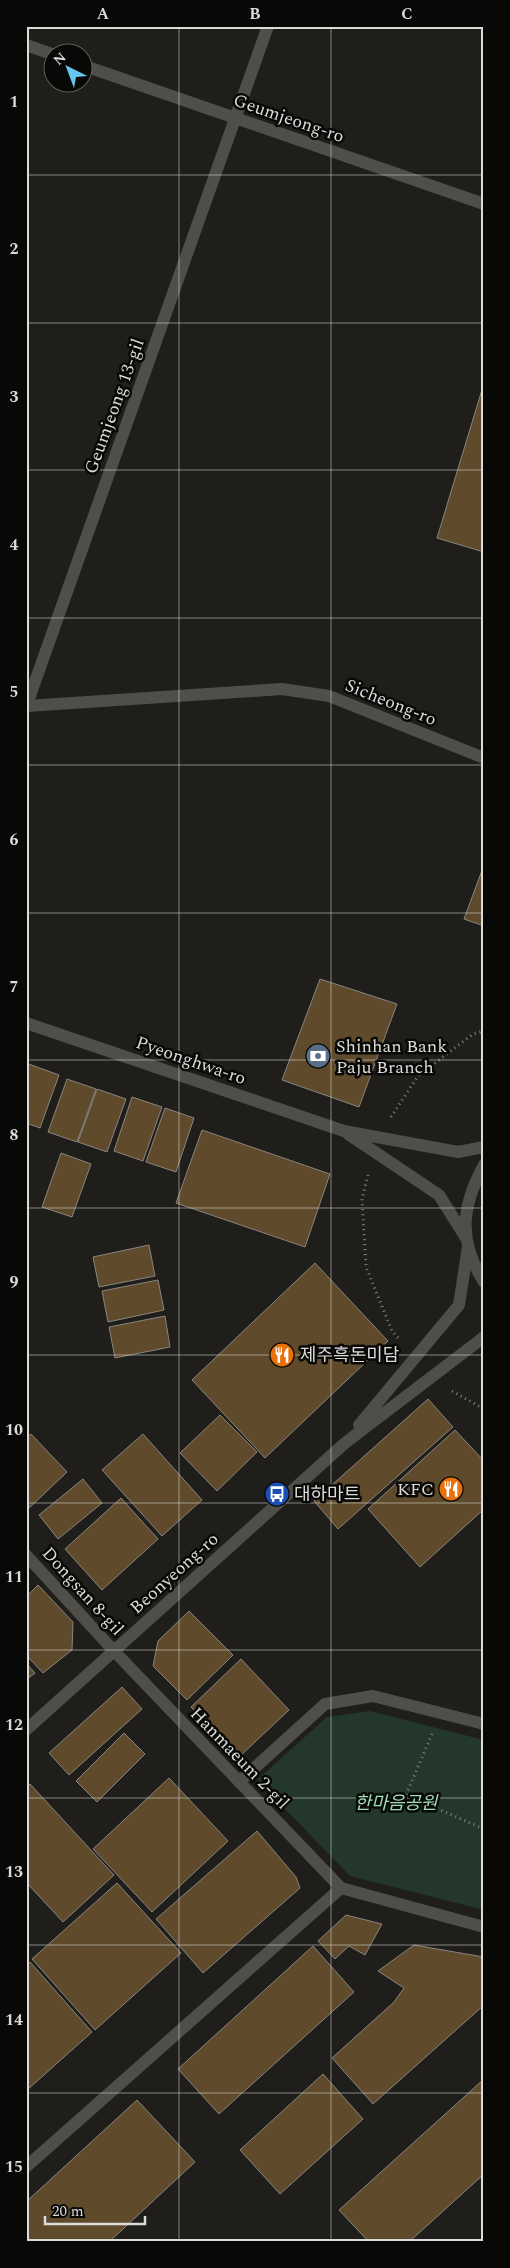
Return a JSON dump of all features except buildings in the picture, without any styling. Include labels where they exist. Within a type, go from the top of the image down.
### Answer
[{"type":"street","name":"Geumjeong 13-gil","points":[[268,26],[26,707],[282,689]]},
{"type":"street","points":[[26,45],[42,51]]},
{"type":"street","name":"Geumjeong-ro","points":[[92,68],[484,204]]},
{"type":"street","name":"Sicheong-ro","points":[[282,689],[329,696],[484,758]]},
{"type":"street","name":"Pyeonghwa-ro","points":[[26,1023],[344,1131]]},
{"type":"street","points":[[344,1131],[458,1152],[484,1147]]},
{"type":"street","points":[[344,1131],[439,1195],[467,1243],[474,1267],[484,1282]]},
{"type":"street","points":[[345,1443],[459,1305],[467,1243],[465,1212],[472,1186],[484,1165]]},
{"type":"street","points":[[345,1443],[484,1337]]},
{"type":"street","name":"Beonyeong-ro","points":[[26,1730],[345,1443]]},
{"type":"street","name":"Dongsan 8-gil","points":[[26,1555],[114,1651]]},
{"type":"street","name":"Hanmaeum 2-gil","points":[[114,1651],[341,1888]]},
{"type":"street","points":[[239,1782],[325,1704],[373,1696],[484,1724]]},
{"type":"street","points":[[26,2167],[341,1888],[484,1927]]},
{"type":"path","points":[[379,1137],[418,1076],[473,1034],[484,1031]]},
{"type":"path","points":[[375,1152],[362,1199],[366,1268],[392,1331],[415,1358]]},
{"type":"path","points":[[432,1376],[438,1384],[484,1409]]},
{"type":"path","points":[[441,1713],[406,1796],[484,1829]]},
{"type":"green space","name":"한마음공원","points":[[370,1711],[484,1740],[484,1910],[350,1876],[257,1780],[327,1717]]},
{"type":"place","name":"Shinhan Bank Paju Branch","points":[[318,1056]]},
{"type":"place","name":"제주흑돈미담","points":[[282,1355]]},
{"type":"place","name":"KFC","points":[[451,1489]]},
{"type":"place","name":"대하마트","points":[[277,1494]]}]
